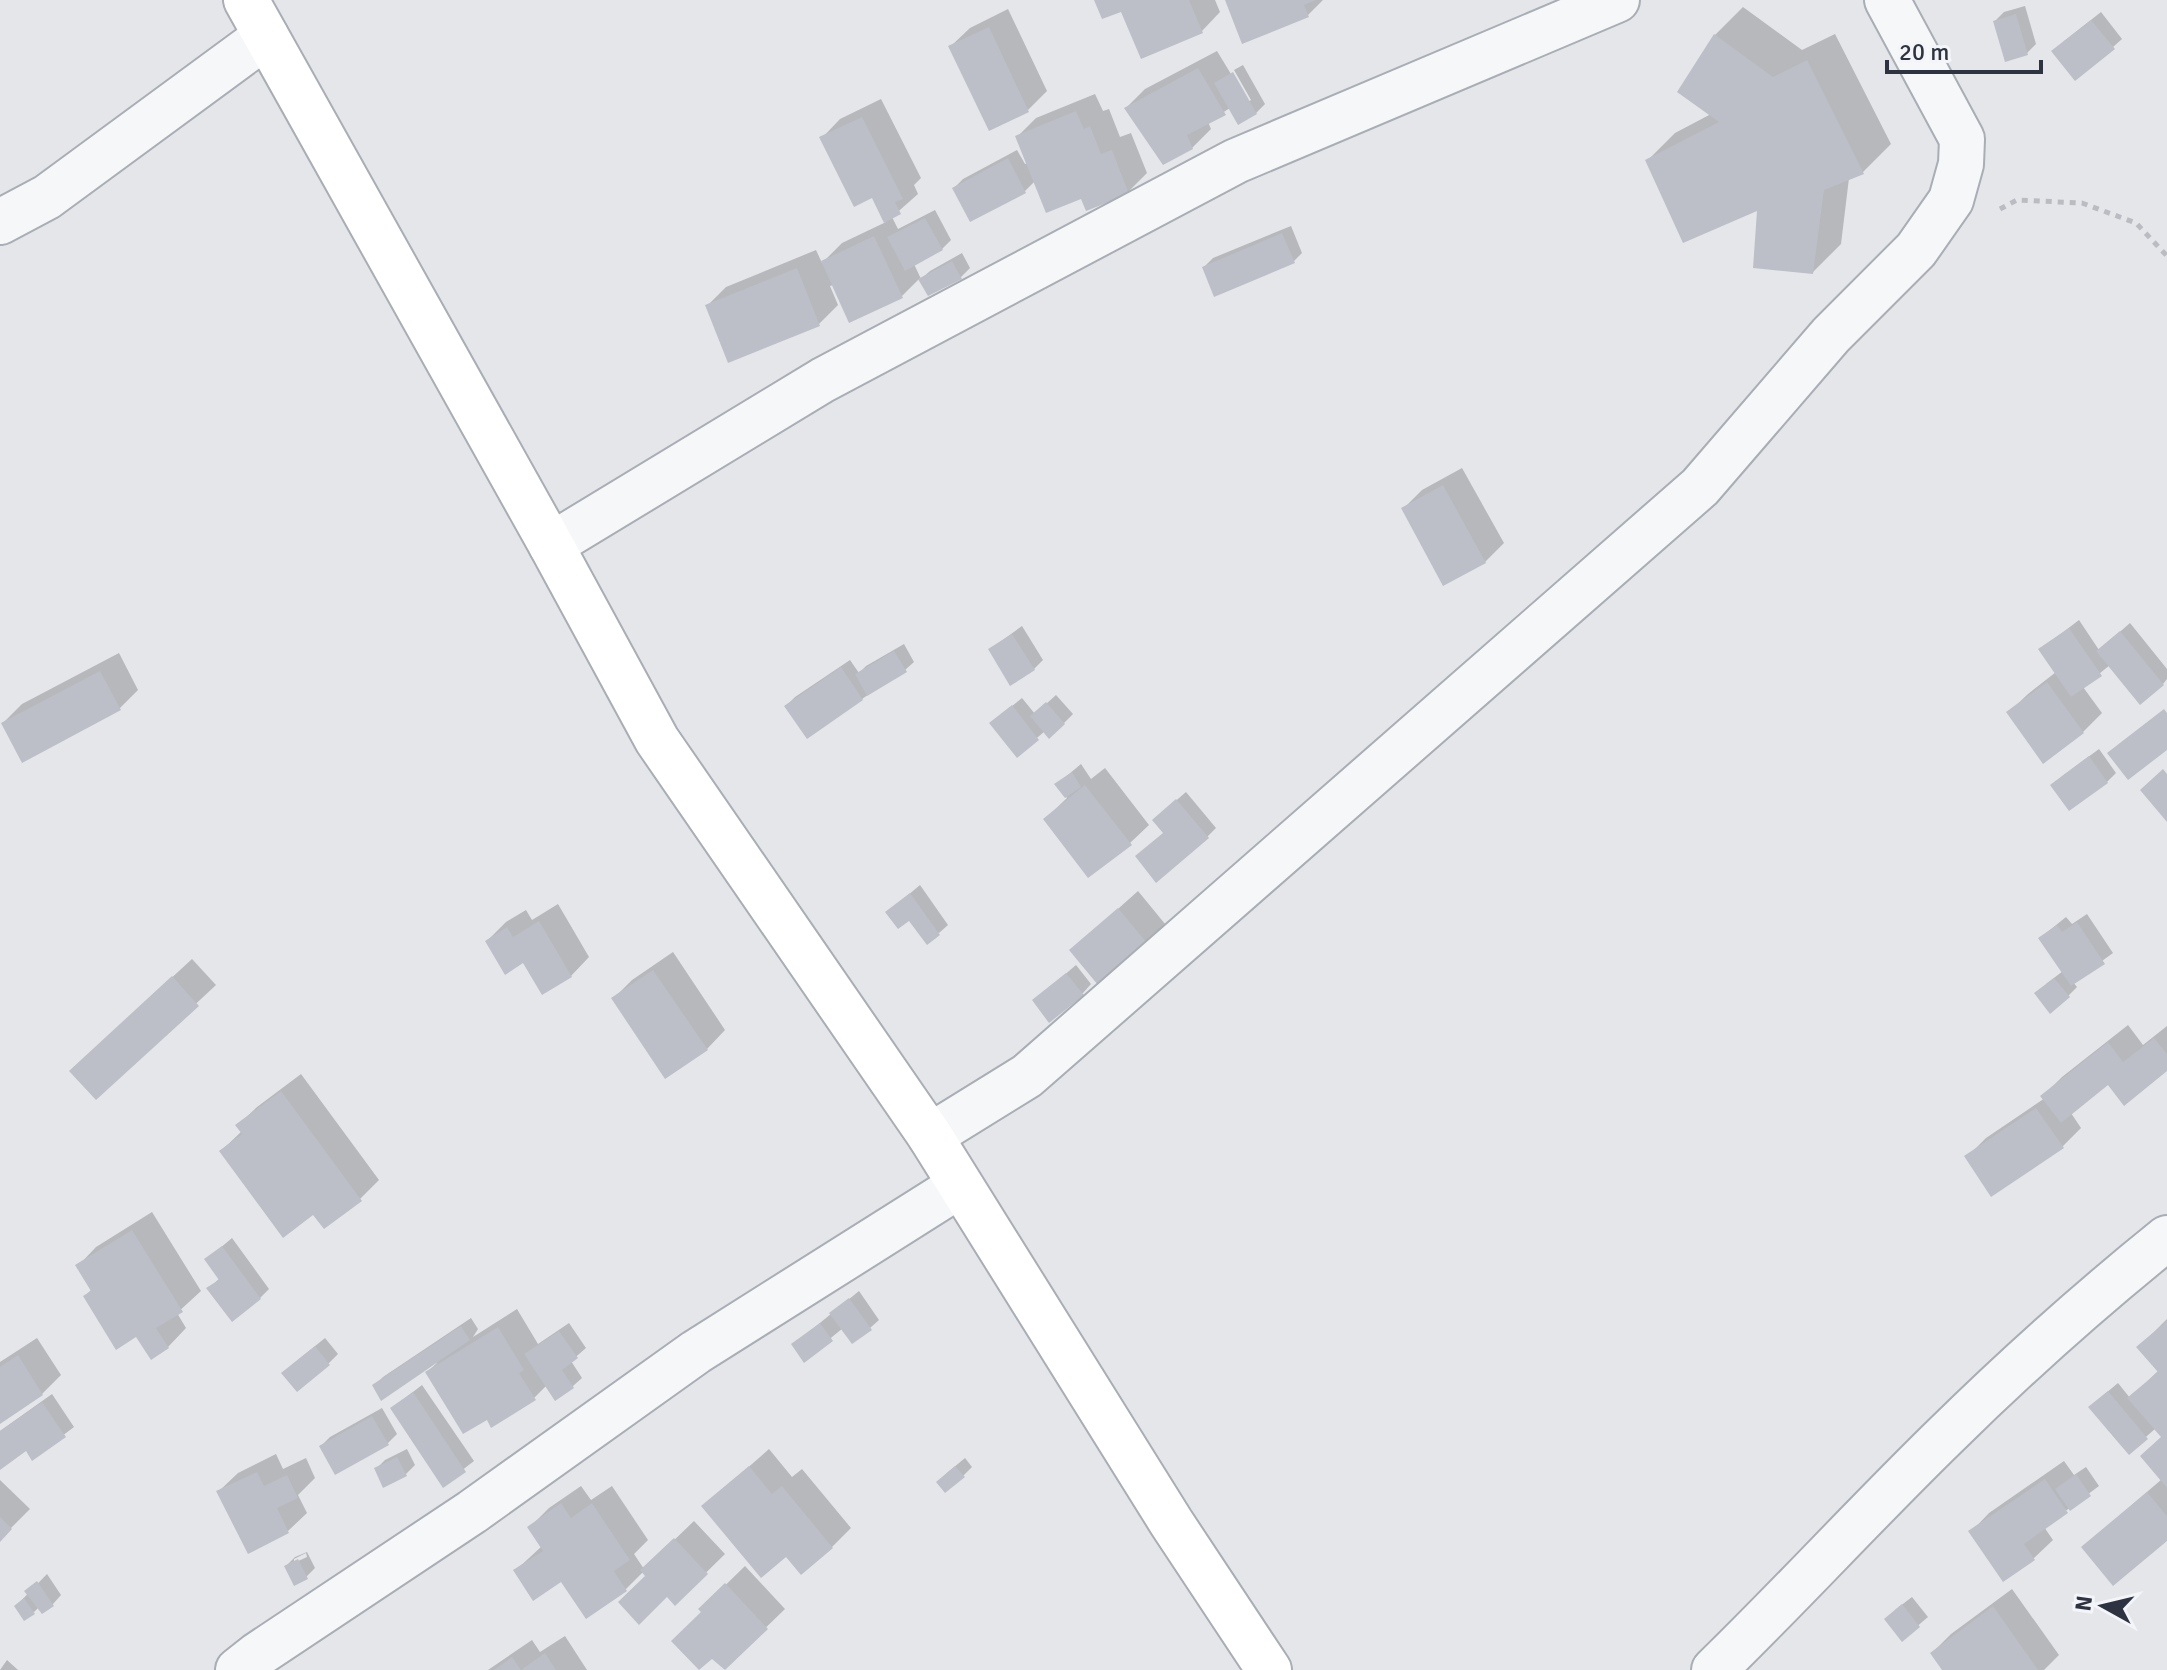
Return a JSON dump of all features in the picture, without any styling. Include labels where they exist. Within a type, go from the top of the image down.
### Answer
[{"type":"main road","points":[[256,18],[657,740],[930,1136],[1162,1508],[1269,1670]]},
{"type":"street","points":[[551,545],[823,380],[1236,161],[1617,0]]},
{"type":"street","points":[[930,1136],[1027,1076],[1700,487],[1831,335],[1916,250],[1951,200],[1961,164],[1962,139],[1887,0]]},
{"type":"street","points":[[0,222],[47,197],[256,18]]},
{"type":"street","points":[[238,1670],[472,1512],[696,1352],[959,1186]]},
{"type":"street","points":[[1714,1670],[1945,1436],[2111,1284],[2167,1238]]},
{"type":"path","points":[[1992,212],[2017,200],[2082,203],[2136,223],[2167,256]]},
{"type":"building","points":[[1094,0],[1189,0],[1203,33],[1141,59],[1121,12],[1102,19]]},
{"type":"building","points":[[1225,0],[1316,0],[1304,5],[1309,17],[1242,44]]},
{"type":"building","points":[[2016,14],[2028,55],[2005,62],[1993,21]]},
{"type":"building","points":[[2091,20],[2115,49],[2075,81],[2051,51]]},
{"type":"building","points":[[989,27],[1029,112],[989,131],[948,46]]},
{"type":"building","points":[[1714,34],[1773,77],[1807,60],[1864,174],[1824,190],[1813,274],[1753,268],[1757,211],[1683,243],[1645,160],[1719,122],[1677,92]]},
{"type":"building","points":[[1198,68],[1226,115],[1187,135],[1193,149],[1163,165],[1124,108]]},
{"type":"building","points":[[1233,72],[1257,114],[1238,125],[1214,83]]},
{"type":"building","points":[[1076,111],[1084,129],[1090,126],[1101,154],[1112,150],[1129,194],[1086,211],[1081,199],[1046,213],[1015,136]]},
{"type":"building","points":[[862,117],[903,199],[895,202],[901,214],[884,223],[872,198],[854,207],[819,137]]},
{"type":"building","points":[[1008,158],[1026,193],[970,222],[952,188]]},
{"type":"building","points":[[925,218],[943,250],[905,271],[887,237]]},
{"type":"building","points":[[1282,233],[1295,263],[1214,297],[1202,267]]},
{"type":"building","points":[[874,236],[903,298],[849,323],[821,261]]},
{"type":"building","points":[[952,261],[962,279],[928,296],[918,279]]},
{"type":"building","points":[[797,268],[820,326],[728,363],[705,305]]},
{"type":"building","points":[[1443,485],[1486,563],[1443,586],[1401,508]]},
{"type":"building","points":[[2069,628],[2102,676],[2071,697],[2038,649]]},
{"type":"building","points":[[2120,631],[2164,685],[2140,705],[2096,651]]},
{"type":"building","points":[[1012,634],[1035,670],[1010,686],[988,649]]},
{"type":"building","points":[[894,651],[907,672],[867,696],[855,674]]},
{"type":"building","points":[[841,667],[863,700],[807,739],[784,706]]},
{"type":"building","points":[[100,671],[121,710],[22,763],[1,723]]},
{"type":"building","points":[[2047,682],[2084,733],[2043,764],[2006,712]]},
{"type":"building","points":[[1046,702],[1065,724],[1049,739],[1030,716]]},
{"type":"building","points":[[1012,705],[1039,740],[1017,758],[989,723]]},
{"type":"building","points":[[2164,709],[2167,713],[2167,750],[2128,780],[2107,753]]},
{"type":"building","points":[[2089,756],[2108,783],[2069,811],[2050,785]]},
{"type":"building","points":[[2163,769],[2167,774],[2167,822],[2140,790]]},
{"type":"building","points":[[1072,772],[1081,787],[1065,798],[1054,784]]},
{"type":"building","points":[[1085,785],[1132,845],[1088,878],[1043,819]]},
{"type":"building","points":[[1176,799],[1209,838],[1156,883],[1135,856],[1163,833],[1152,820]]},
{"type":"building","points":[[910,893],[940,935],[927,945],[909,921],[898,929],[885,912]]},
{"type":"building","points":[[1118,908],[1153,950],[1103,991],[1069,950]]},
{"type":"building","points":[[539,921],[572,977],[542,995],[523,963],[505,975],[485,941],[507,927],[513,937]]},
{"type":"building","points":[[2077,922],[2105,964],[2071,986],[2038,938],[2057,925],[2062,932]]},
{"type":"building","points":[[653,970],[708,1050],[665,1079],[611,998]]},
{"type":"building","points":[[1066,973],[1084,995],[1049,1023],[1032,1000]]},
{"type":"building","points":[[172,976],[199,1006],[96,1100],[69,1071]]},
{"type":"building","points":[[2054,978],[2070,997],[2050,1014],[2034,993]]},
{"type":"building","points":[[2154,1038],[2167,1054],[2167,1071],[2124,1106],[2108,1085],[2061,1123],[2040,1096],[2108,1042],[2123,1062]]},
{"type":"building","points":[[281,1091],[362,1201],[324,1229],[313,1215],[283,1238],[219,1151],[242,1134],[235,1125]]},
{"type":"building","points":[[2036,1108],[2064,1148],[1991,1197],[1964,1156]]},
{"type":"building","points":[[132,1230],[183,1312],[156,1328],[169,1348],[151,1360],[136,1337],[116,1350],[83,1296],[91,1291],[75,1265]]},
{"type":"building","points":[[222,1246],[261,1299],[232,1322],[206,1288],[219,1280],[204,1259]]},
{"type":"building","points":[[849,1298],[872,1330],[852,1344],[829,1313]]},
{"type":"building","points":[[2167,1321],[2167,1488],[2140,1456],[2161,1437],[2127,1398],[2158,1372],[2136,1347]]},
{"type":"building","points":[[820,1323],[833,1341],[804,1363],[791,1344]]},
{"type":"building","points":[[461,1326],[470,1340],[381,1401],[372,1385]]},
{"type":"building","points":[[498,1327],[524,1370],[519,1373],[536,1400],[491,1428],[487,1420],[463,1434],[425,1372]]},
{"type":"building","points":[[559,1331],[578,1358],[562,1370],[574,1388],[555,1401],[524,1354]]},
{"type":"building","points":[[315,1346],[330,1365],[297,1392],[281,1373]]},
{"type":"building","points":[[18,1355],[43,1395],[0,1424],[0,1367]]},
{"type":"building","points":[[2108,1391],[2148,1439],[2129,1455],[2088,1407]]},
{"type":"building","points":[[413,1392],[466,1472],[443,1488],[390,1408]]},
{"type":"building","points":[[42,1402],[66,1437],[32,1461],[26,1451],[0,1470],[0,1431]]},
{"type":"building","points":[[372,1416],[389,1445],[335,1475],[319,1446]]},
{"type":"building","points":[[397,1457],[407,1476],[383,1488],[374,1468]]},
{"type":"building","points":[[749,1466],[772,1494],[782,1486],[833,1548],[801,1575],[786,1557],[761,1578],[701,1506]]},
{"type":"building","points":[[955,1466],[965,1477],[945,1493],[936,1482]]},
{"type":"building","points":[[257,1472],[264,1486],[287,1475],[298,1498],[277,1508],[289,1533],[248,1554],[216,1491]]},
{"type":"building","points":[[2076,1474],[2091,1496],[2070,1511],[2055,1489]]},
{"type":"building","points":[[2045,1479],[2068,1513],[2024,1544],[2035,1560],[2003,1582],[1968,1531]]},
{"type":"building","points":[[2147,1492],[2167,1516],[2167,1541],[2113,1586],[2081,1547]]},
{"type":"building","points":[[561,1503],[571,1518],[592,1503],[630,1560],[614,1571],[627,1591],[586,1619],[561,1582],[533,1601],[513,1570],[543,1551],[527,1527]]},
{"type":"building","points":[[0,1517],[12,1529],[0,1542]]},
{"type":"building","points":[[674,1538],[708,1574],[675,1606],[667,1597],[639,1625],[618,1602],[645,1576],[640,1570]]},
{"type":"building","points":[[298,1559],[308,1579],[294,1586],[284,1566]]},
{"type":"building","points":[[37,1581],[54,1606],[42,1614],[24,1591]]},
{"type":"building","points":[[725,1583],[768,1629],[725,1670],[712,1659],[699,1670],[671,1641]]},
{"type":"building","points":[[24,1598],[35,1614],[24,1621],[14,1606]]},
{"type":"building","points":[[1902,1604],[1920,1627],[1902,1642],[1884,1619]]},
{"type":"building","points":[[1993,1606],[2038,1670],[1942,1670],[1930,1653]]},
{"type":"building","points":[[545,1653],[556,1670],[521,1670]]},
{"type":"building","points":[[512,1657],[521,1670],[494,1670]]}]
